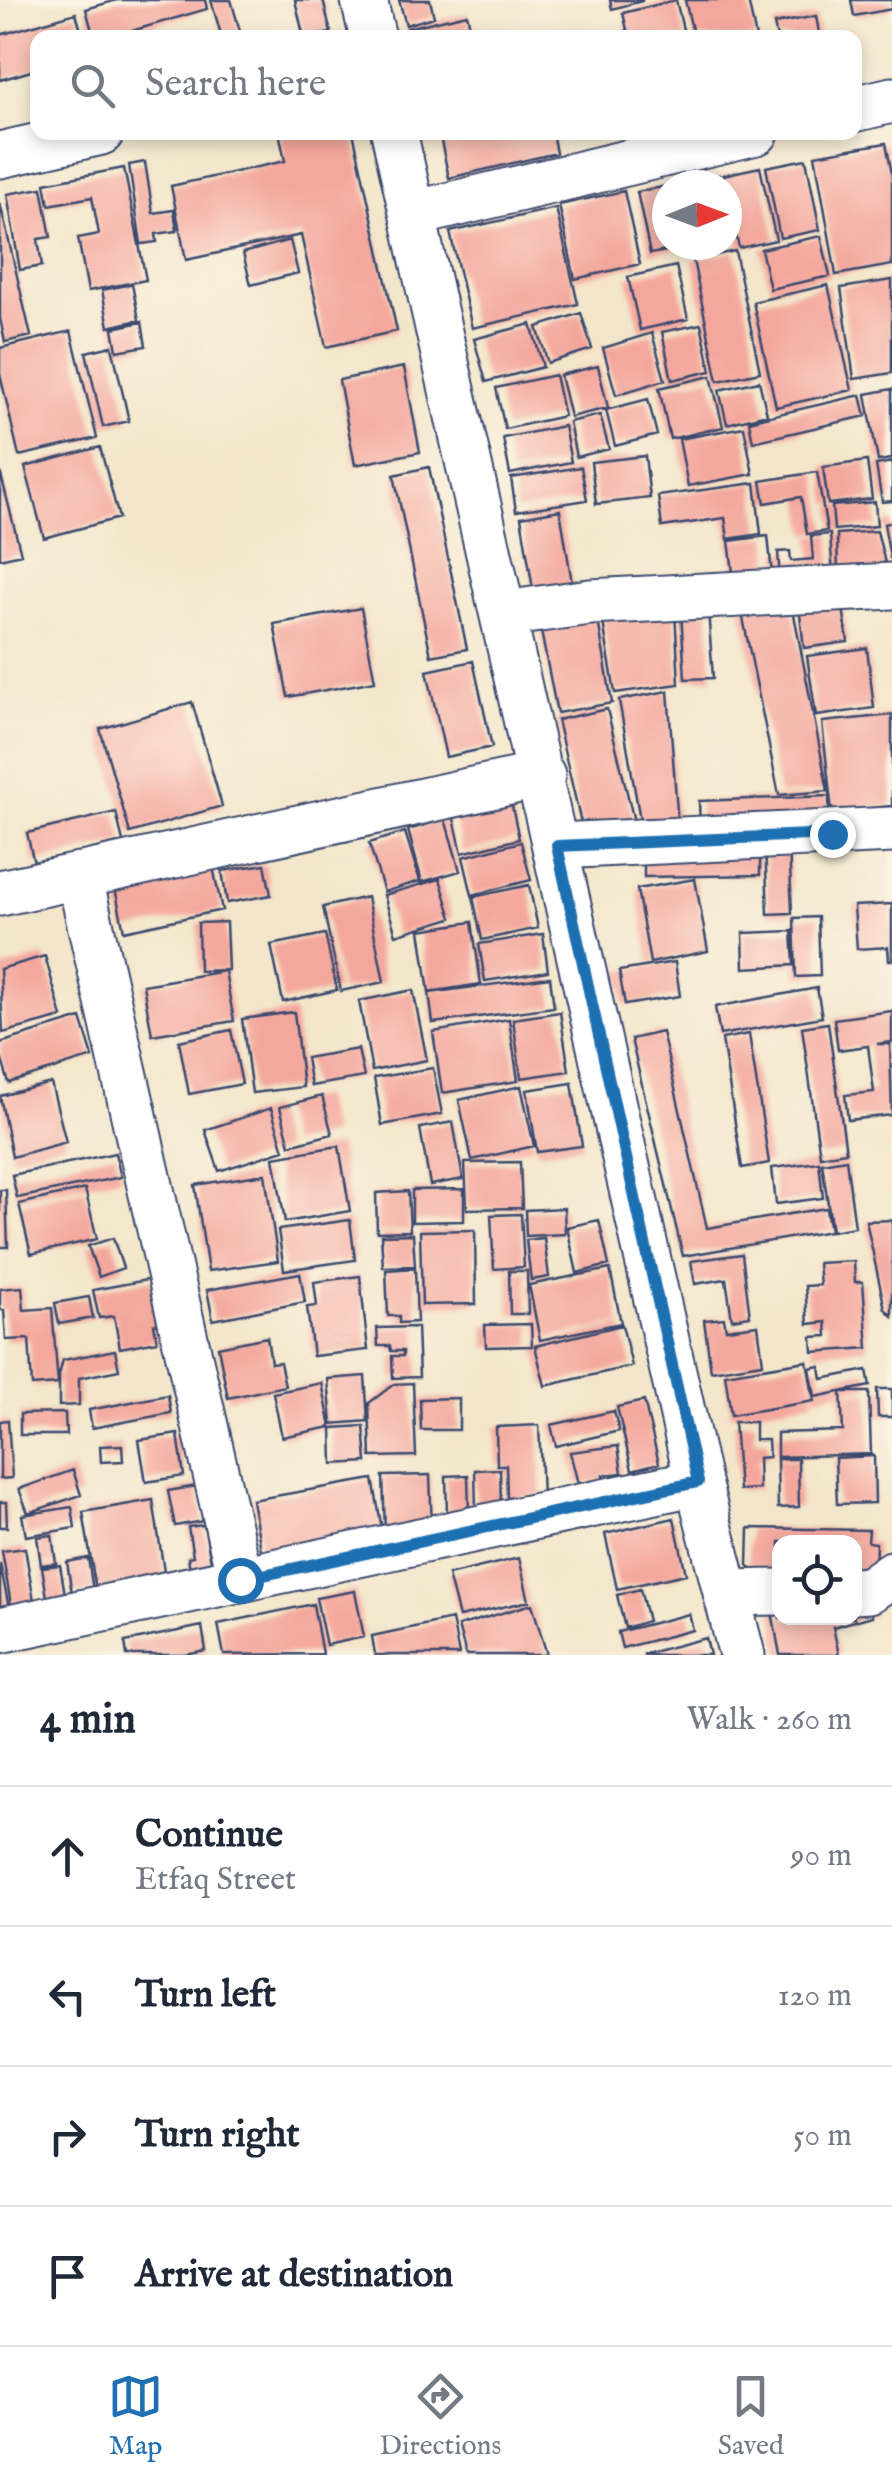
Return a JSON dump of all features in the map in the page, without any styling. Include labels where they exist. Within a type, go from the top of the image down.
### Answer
[{"type":"street","points":[[364,0],[371,30]]},
{"type":"street","points":[[862,107],[892,100]]},
{"type":"street","points":[[0,155],[66,140]]},
{"type":"street","points":[[396,140],[542,775],[698,1482],[742,1655]]},
{"type":"street","points":[[413,214],[723,140]]},
{"type":"street","points":[[504,614],[590,602],[892,586]]},
{"type":"street","points":[[0,892],[542,775]]},
{"type":"street","points":[[557,846],[892,830]]},
{"type":"street","points":[[79,875],[240,1580]]},
{"type":"street","points":[[0,1630],[698,1482]]},
{"type":"street","points":[[862,1590],[892,1574]]},
{"type":"street","points":[[728,1594],[772,1592]]},
{"type":"building","points":[[117,0],[205,0],[207,9],[135,30],[92,30],[86,9]]},
{"type":"building","points":[[211,0],[231,0],[240,30],[220,30]]},
{"type":"building","points":[[295,0],[323,0],[330,30],[302,30]]},
{"type":"building","points":[[399,0],[430,0],[434,17],[406,25]]},
{"type":"building","points":[[610,0],[642,0],[642,1],[612,9]]},
{"type":"building","points":[[676,0],[683,30],[627,30],[623,13]]},
{"type":"building","points":[[685,0],[748,0],[754,30],[692,30]]},
{"type":"building","points":[[851,0],[892,0],[892,9],[854,16]]},
{"type":"building","points":[[76,13],[81,30],[30,30],[30,71],[0,80],[0,35]]},
{"type":"building","points":[[467,14],[471,30],[407,30]]},
{"type":"building","points":[[816,16],[819,30],[775,30],[774,24]]},
{"type":"building","points":[[281,140],[355,140],[397,331],[326,347],[301,235],[186,260],[171,186],[285,161]]},
{"type":"building","points":[[441,140],[554,140],[556,153],[449,178]]},
{"type":"building","points":[[886,143],[892,174],[892,265],[836,275],[815,155]]},
{"type":"building","points":[[806,159],[820,230],[780,238],[766,167]]},
{"type":"building","points":[[145,162],[153,213],[174,210],[177,231],[156,234],[157,242],[141,244],[129,165]]},
{"type":"building","points":[[760,167],[776,240],[742,247],[742,171]]},
{"type":"building","points":[[124,168],[146,280],[88,291],[78,238],[99,234],[92,197],[49,205],[45,183]]},
{"type":"building","points":[[42,188],[51,237],[38,239],[42,266],[20,270],[7,194]]},
{"type":"building","points":[[652,189],[652,254],[650,254],[637,192]]},
{"type":"building","points":[[624,191],[640,264],[575,279],[559,205]]},
{"type":"building","points":[[0,203],[31,336],[5,342],[0,318]]},
{"type":"building","points":[[556,208],[578,304],[472,328],[450,232]]},
{"type":"building","points":[[821,236],[830,276],[770,289],[761,249]]},
{"type":"building","points":[[290,240],[298,273],[251,285],[243,253]]},
{"type":"building","points":[[693,260],[737,260],[760,372],[718,381]]},
{"type":"building","points":[[676,266],[688,319],[640,330],[628,277]]},
{"type":"building","points":[[892,280],[892,373],[854,379],[841,288]]},
{"type":"building","points":[[132,284],[139,320],[109,327],[102,290]]},
{"type":"building","points":[[828,285],[852,390],[776,407],[753,302]]},
{"type":"building","points":[[581,313],[592,349],[548,363],[537,327]]},
{"type":"building","points":[[142,322],[146,346],[117,351],[113,328]]},
{"type":"building","points":[[531,324],[543,367],[486,382],[474,339]]},
{"type":"building","points":[[701,324],[711,371],[672,380],[662,332]]},
{"type":"building","points":[[71,331],[97,438],[19,456],[0,374],[0,348]]},
{"type":"building","points":[[652,333],[665,380],[616,395],[603,348]]},
{"type":"building","points":[[112,346],[129,421],[103,427],[86,352]]},
{"type":"building","points":[[598,366],[608,408],[570,417],[560,375]]},
{"type":"building","points":[[404,367],[420,452],[355,465],[339,380]]},
{"type":"building","points":[[555,375],[564,416],[505,429],[496,388]]},
{"type":"building","points":[[711,376],[723,427],[670,439],[659,388]]},
{"type":"building","points":[[759,381],[767,414],[727,424],[719,390]]},
{"type":"building","points":[[892,389],[892,459],[878,461],[866,394]]},
{"type":"building","points":[[861,395],[866,416],[753,442],[749,421]]},
{"type":"building","points":[[648,399],[657,435],[615,446],[606,410]]},
{"type":"building","points":[[600,415],[609,449],[576,457],[569,422]]},
{"type":"building","points":[[564,426],[571,462],[510,474],[503,438]]},
{"type":"building","points":[[744,427],[753,474],[688,486],[679,439]]},
{"type":"building","points":[[100,447],[119,518],[44,538],[25,467]]},
{"type":"building","points":[[645,456],[650,498],[596,504],[591,462]]},
{"type":"building","points":[[867,461],[872,499],[828,504],[823,467]]},
{"type":"building","points":[[892,462],[892,501],[882,502],[876,465]]},
{"type":"building","points":[[429,467],[467,649],[431,656],[394,475]]},
{"type":"building","points":[[581,467],[587,500],[516,511],[511,478]]},
{"type":"building","points":[[0,471],[21,554],[0,559]]},
{"type":"building","points":[[817,472],[827,531],[807,534],[801,497],[765,503],[761,481]]},
{"type":"building","points":[[755,483],[761,534],[728,539],[725,518],[662,527],[658,496]]},
{"type":"building","points":[[875,502],[877,526],[834,530],[832,506]]},
{"type":"building","points":[[560,510],[574,595],[535,601],[521,517]]},
{"type":"building","points":[[892,522],[892,558],[890,558],[884,524]]},
{"type":"building","points":[[877,531],[888,575],[838,576],[837,534]]},
{"type":"building","points":[[830,534],[833,576],[780,579],[778,552],[790,551],[791,561],[813,559],[811,536]]},
{"type":"building","points":[[768,536],[773,583],[735,588],[729,541]]},
{"type":"building","points":[[842,600],[848,642],[804,648],[799,606]]},
{"type":"building","points":[[792,604],[828,791],[779,795],[741,608]]},
{"type":"building","points":[[361,608],[375,681],[288,697],[274,624]]},
{"type":"building","points":[[708,609],[713,678],[685,679],[681,611]]},
{"type":"building","points":[[675,611],[679,684],[615,693],[602,616]]},
{"type":"building","points":[[598,620],[612,703],[557,713],[539,621]]},
{"type":"building","points":[[867,648],[874,708],[816,716],[807,656]]},
{"type":"building","points":[[473,661],[492,747],[446,757],[427,671]]},
{"type":"building","points":[[668,691],[678,825],[642,831],[619,700]]},
{"type":"building","points":[[192,702],[222,806],[130,833],[100,729]]},
{"type":"building","points":[[607,709],[638,838],[585,840],[557,720]]},
{"type":"building","points":[[892,715],[892,806],[832,812],[822,722]]},
{"type":"building","points":[[829,796],[830,827],[700,831],[699,801]]},
{"type":"building","points":[[511,801],[519,839],[462,853],[453,814]]},
{"type":"building","points":[[116,812],[123,842],[34,863],[27,833]]},
{"type":"building","points":[[445,819],[460,871],[422,882],[408,830]]},
{"type":"building","points":[[405,832],[420,881],[384,892],[369,843]]},
{"type":"building","points":[[521,842],[531,880],[472,895],[463,857]]},
{"type":"building","points":[[760,843],[760,875],[644,877],[644,845]]},
{"type":"building","points":[[789,844],[792,913],[768,914],[765,845]]},
{"type":"building","points":[[265,864],[271,895],[227,903],[222,871]]},
{"type":"building","points":[[213,867],[222,910],[124,931],[115,888]]},
{"type":"building","points":[[440,879],[452,918],[396,935],[384,895]]},
{"type":"building","points":[[695,879],[708,951],[650,963],[637,889]]},
{"type":"building","points":[[529,885],[538,928],[482,940],[473,897]]},
{"type":"building","points":[[367,897],[384,982],[341,991],[323,907]]},
{"type":"building","points":[[892,904],[892,960],[888,947],[857,949],[854,906]]},
{"type":"building","points":[[818,917],[820,976],[796,977],[794,918]]},
{"type":"building","points":[[226,922],[228,970],[199,971],[198,923]]},
{"type":"building","points":[[472,922],[481,984],[429,992],[420,930]]},
{"type":"building","points":[[792,931],[794,965],[744,968],[743,933]]},
{"type":"building","points":[[325,934],[337,990],[283,1002],[271,945]]},
{"type":"building","points":[[543,934],[548,971],[485,981],[479,944]]},
{"type":"building","points":[[45,956],[62,1017],[3,1033],[0,969]]},
{"type":"building","points":[[675,962],[680,996],[625,1005],[619,971]]},
{"type":"building","points":[[225,971],[234,1021],[152,1035],[143,985]]},
{"type":"building","points":[[550,977],[554,1007],[433,1023],[429,993]]},
{"type":"building","points":[[817,988],[822,1017],[720,1035],[715,1007]]},
{"type":"building","points":[[413,990],[427,1060],[372,1071],[359,1001]]},
{"type":"building","points":[[892,1011],[892,1042],[877,1044],[890,1044],[892,1115],[848,1120],[845,1095],[874,1092],[868,1046],[838,1050],[834,1019]]},
{"type":"building","points":[[294,1012],[303,1087],[252,1093],[242,1019]]},
{"type":"building","points":[[560,1012],[569,1071],[521,1078],[513,1019]]},
{"type":"building","points":[[81,1018],[93,1057],[9,1083],[0,1043]]},
{"type":"building","points":[[509,1019],[518,1081],[442,1093],[433,1032]]},
{"type":"building","points":[[828,1023],[846,1152],[820,1156],[802,1027]]},
{"type":"building","points":[[231,1030],[242,1084],[189,1094],[179,1041]]},
{"type":"building","points":[[662,1032],[707,1228],[826,1208],[830,1231],[683,1256],[631,1039]]},
{"type":"building","points":[[749,1034],[769,1163],[742,1168],[722,1039]]},
{"type":"building","points":[[358,1049],[364,1077],[311,1086],[306,1058]]},
{"type":"building","points":[[433,1068],[442,1114],[382,1125],[374,1078]]},
{"type":"building","points":[[51,1083],[66,1142],[12,1157],[0,1096]]},
{"type":"building","points":[[572,1083],[582,1146],[537,1152],[527,1090]]},
{"type":"building","points":[[521,1086],[534,1146],[472,1160],[459,1100]]},
{"type":"building","points":[[322,1096],[332,1134],[290,1145],[280,1107]]},
{"type":"building","points":[[271,1108],[284,1150],[219,1171],[205,1130]]},
{"type":"building","points":[[453,1122],[463,1179],[430,1185],[420,1128]]},
{"type":"building","points":[[339,1146],[350,1211],[285,1222],[274,1157]]},
{"type":"building","points":[[115,1153],[121,1177],[17,1198],[12,1175]]},
{"type":"building","points":[[846,1159],[855,1227],[832,1231],[822,1163]]},
{"type":"building","points":[[520,1162],[522,1208],[467,1209],[465,1163]]},
{"type":"building","points":[[819,1162],[823,1198],[776,1204],[772,1168]]},
{"type":"building","points":[[265,1174],[278,1261],[208,1271],[195,1185]]},
{"type":"building","points":[[85,1189],[97,1239],[31,1254],[19,1204]]},
{"type":"building","points":[[464,1189],[464,1221],[412,1222],[412,1190]]},
{"type":"building","points":[[0,1190],[6,1190],[8,1247],[0,1247]]},
{"type":"building","points":[[408,1191],[410,1231],[377,1232],[376,1193]]},
{"type":"building","points":[[564,1208],[565,1234],[526,1236],[525,1210]]},
{"type":"building","points":[[521,1214],[524,1267],[494,1269],[491,1215]]},
{"type":"building","points":[[350,1220],[355,1260],[284,1270],[278,1230]]},
{"type":"building","points":[[599,1220],[609,1265],[577,1273],[567,1227]]},
{"type":"building","points":[[892,1220],[892,1316],[885,1309],[866,1221]]},
{"type":"building","points":[[475,1230],[476,1304],[422,1305],[420,1231]]},
{"type":"building","points":[[413,1234],[415,1266],[383,1267],[381,1235]]},
{"type":"building","points":[[113,1238],[123,1268],[99,1277],[88,1246]]},
{"type":"building","points":[[544,1238],[549,1277],[531,1280],[526,1240]]},
{"type":"building","points":[[742,1254],[750,1316],[732,1319],[726,1279],[695,1284],[691,1261]]},
{"type":"building","points":[[854,1261],[855,1282],[863,1282],[868,1348],[813,1352],[812,1337],[827,1336],[826,1322],[808,1324],[805,1286],[820,1285],[818,1263]]},
{"type":"building","points":[[415,1268],[417,1322],[399,1323],[399,1316],[388,1316],[386,1270]]},
{"type":"building","points":[[610,1269],[621,1323],[540,1340],[529,1285]]},
{"type":"building","points":[[509,1271],[527,1271],[528,1314],[510,1314]]},
{"type":"building","points":[[300,1273],[305,1302],[213,1320],[207,1290]]},
{"type":"building","points":[[360,1276],[368,1350],[313,1356],[307,1307],[317,1306],[314,1282]]},
{"type":"building","points":[[152,1279],[160,1323],[154,1324],[157,1341],[120,1348],[114,1316],[99,1318],[93,1290]]},
{"type":"building","points":[[22,1287],[24,1310],[52,1308],[58,1384],[32,1386],[29,1339],[6,1340],[0,1289]]},
{"type":"building","points":[[89,1297],[93,1318],[59,1324],[55,1303]]},
{"type":"building","points":[[724,1318],[726,1329],[758,1325],[763,1363],[711,1371],[704,1320]]},
{"type":"building","points":[[531,1324],[532,1346],[486,1347],[485,1325]]},
{"type":"building","points":[[622,1325],[632,1366],[545,1386],[535,1346]]},
{"type":"building","points":[[417,1327],[419,1377],[393,1378],[392,1356],[403,1356],[403,1351],[378,1346],[377,1328]]},
{"type":"building","points":[[267,1337],[271,1363],[280,1362],[285,1386],[228,1398],[218,1347]]},
{"type":"building","points":[[115,1350],[119,1370],[79,1378],[79,1405],[59,1406],[63,1360]]},
{"type":"building","points":[[807,1361],[814,1401],[731,1415],[725,1374]]},
{"type":"building","points":[[820,1366],[822,1379],[867,1370],[870,1386],[815,1397],[810,1368]]},
{"type":"building","points":[[365,1376],[368,1421],[332,1424],[328,1379]]},
{"type":"building","points":[[322,1383],[331,1427],[282,1437],[273,1393]]},
{"type":"building","points":[[413,1383],[416,1456],[371,1457],[369,1403],[394,1384]]},
{"type":"building","points":[[877,1389],[892,1389],[892,1417],[878,1417]]},
{"type":"building","points":[[841,1392],[869,1392],[871,1454],[777,1457],[777,1433],[843,1431]]},
{"type":"building","points":[[168,1395],[171,1413],[92,1428],[89,1410]]},
{"type":"building","points":[[459,1398],[459,1430],[421,1430],[420,1399]]},
{"type":"building","points":[[644,1401],[659,1463],[632,1470],[617,1407]]},
{"type":"building","points":[[614,1411],[619,1431],[556,1446],[551,1425]]},
{"type":"building","points":[[65,1413],[66,1435],[20,1435],[20,1414]]},
{"type":"building","points":[[8,1420],[12,1478],[0,1479],[0,1421]]},
{"type":"building","points":[[734,1422],[755,1422],[755,1440],[768,1440],[769,1457],[758,1458],[759,1489],[739,1490]]},
{"type":"building","points":[[539,1425],[542,1496],[507,1498],[506,1465],[497,1465],[496,1427]]},
{"type":"building","points":[[364,1426],[367,1462],[333,1464],[332,1428]]},
{"type":"building","points":[[178,1434],[184,1476],[146,1482],[139,1440]]},
{"type":"building","points":[[122,1445],[123,1461],[101,1462],[100,1446]]},
{"type":"building","points":[[618,1446],[622,1473],[603,1475],[604,1481],[578,1484],[570,1452]]},
{"type":"building","points":[[874,1456],[875,1503],[837,1504],[835,1458]]},
{"type":"building","points":[[777,1459],[798,1459],[799,1507],[778,1508]]},
{"type":"building","points":[[500,1469],[501,1508],[476,1509],[475,1470]]},
{"type":"building","points":[[73,1470],[81,1495],[28,1513],[19,1489]]},
{"type":"building","points":[[430,1475],[432,1531],[385,1532],[383,1476]]},
{"type":"building","points":[[468,1475],[469,1513],[447,1514],[446,1476]]},
{"type":"building","points":[[373,1479],[384,1540],[263,1561],[252,1500]]},
{"type":"building","points":[[197,1486],[203,1521],[175,1526],[168,1491]]},
{"type":"building","points":[[153,1500],[165,1578],[96,1590],[83,1512]]},
{"type":"building","points":[[0,1502],[6,1502],[7,1527],[0,1527]]},
{"type":"building","points":[[72,1507],[75,1528],[26,1536],[22,1515]]},
{"type":"building","points":[[674,1518],[686,1574],[617,1589],[605,1534]]},
{"type":"building","points":[[204,1525],[212,1567],[190,1570],[188,1557],[193,1556],[188,1527]]},
{"type":"building","points":[[749,1528],[869,1530],[868,1542],[876,1543],[875,1572],[862,1579],[862,1535],[772,1535],[772,1583],[764,1583],[748,1565]]},
{"type":"building","points":[[52,1535],[56,1563],[41,1565],[37,1537]]},
{"type":"building","points":[[25,1548],[34,1601],[11,1605],[2,1551]]},
{"type":"building","points":[[88,1558],[93,1591],[72,1594],[67,1562]]},
{"type":"building","points":[[519,1558],[529,1601],[459,1617],[448,1575]]},
{"type":"building","points":[[0,1564],[10,1613],[0,1615]]},
{"type":"building","points":[[60,1565],[66,1600],[48,1603],[42,1567]]},
{"type":"building","points":[[640,1589],[648,1621],[625,1628],[617,1595]]},
{"type":"building","points":[[355,1591],[364,1637],[326,1645],[316,1598]]},
{"type":"building","points":[[870,1594],[872,1616],[862,1619],[862,1595]]},
{"type":"building","points":[[313,1604],[322,1654],[224,1655],[218,1624]]},
{"type":"building","points":[[532,1604],[547,1655],[466,1655],[458,1626]]},
{"type":"building","points":[[689,1614],[693,1630],[622,1648],[618,1632]]},
{"type":"building","points":[[452,1619],[459,1655],[375,1655],[372,1636]]},
{"type":"building","points":[[774,1625],[840,1625],[833,1627],[839,1655],[780,1655]]},
{"type":"building","points":[[202,1626],[206,1651],[127,1655],[125,1642]]},
{"type":"building","points":[[706,1638],[710,1655],[644,1655],[644,1654]]},
{"type":"route","points":[[240,1580],[698,1482],[557,846],[832,834]]}]
